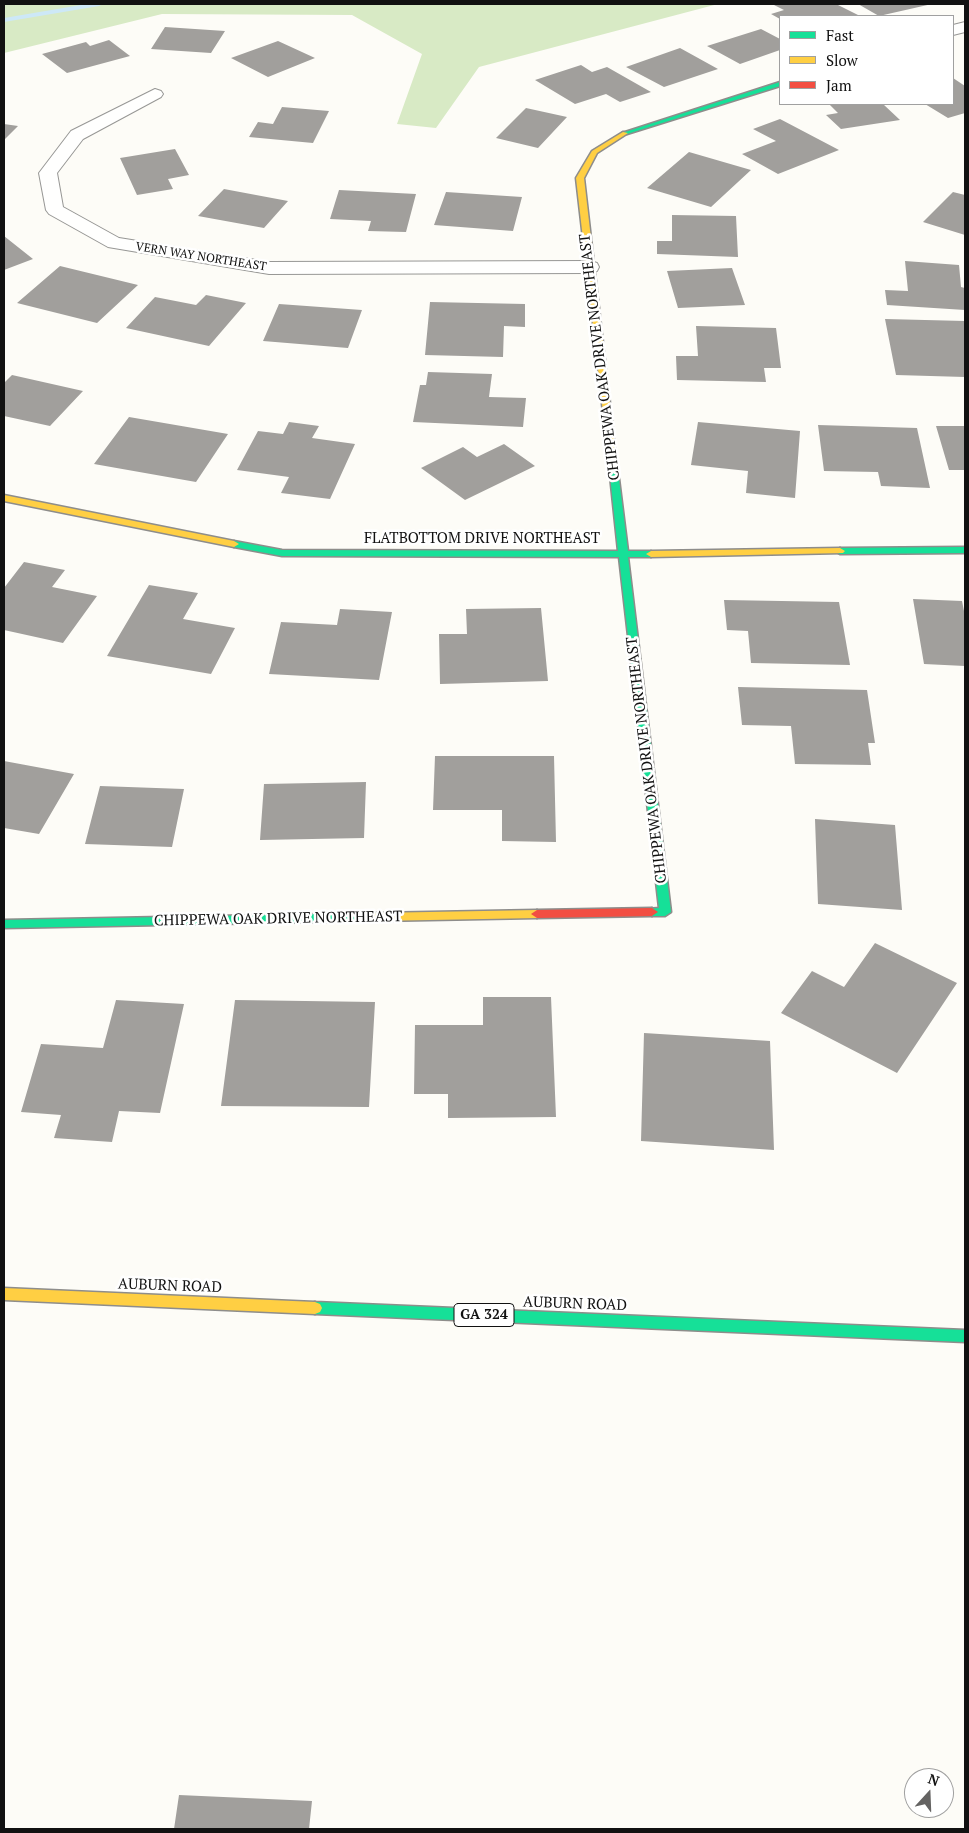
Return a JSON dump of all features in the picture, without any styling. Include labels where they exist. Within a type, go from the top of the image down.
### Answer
[{"type":"street","name":"CHIPPEWA OAK DRIVE NORTHEAST","points":[[4,924],[664,912],[580,178],[594,152],[630,130],[779,84]]},
{"type":"street","name":"VERN WAY NORTHEAST","points":[[155,94],[77,135],[48,173],[55,210],[114,243],[269,268],[590,267]]},
{"type":"street","name":"FLATBOTTOM DRIVE NORTHEAST","points":[[4,498],[282,553],[623,554],[965,550]]},
{"type":"street","name":"AUBURN ROAD","points":[[4,1294],[965,1336]]},
{"type":"green space","points":[[4,4],[718,4],[479,67],[436,128],[397,124],[422,54],[352,15],[162,14],[4,53]]},
{"type":"building","points":[[836,4],[858,15],[779,15],[779,18],[771,14],[784,10],[774,5]]},
{"type":"building","points":[[858,4],[932,4],[883,15],[877,15]]},
{"type":"building","points":[[165,27],[225,31],[211,53],[151,49]]},
{"type":"building","points":[[761,29],[779,38],[779,50],[740,64],[707,46]]},
{"type":"building","points":[[109,40],[130,56],[67,73],[42,54],[86,42],[90,46]]},
{"type":"building","points":[[278,41],[315,58],[268,77],[231,58]]},
{"type":"building","points":[[680,48],[718,69],[664,87],[626,67]]},
{"type":"building","points":[[581,65],[592,72],[607,67],[651,92],[620,102],[606,94],[575,104],[535,80]]},
{"type":"building","points":[[954,79],[965,86],[965,113],[948,118],[927,105],[954,105]]},
{"type":"building","points":[[830,105],[884,105],[900,120],[841,129],[826,115],[838,113]]},
{"type":"building","points":[[282,107],[329,111],[313,143],[249,137],[258,122],[273,124]]},
{"type":"building","points":[[526,108],[567,117],[538,148],[496,138]]},
{"type":"building","points":[[780,119],[839,150],[778,174],[742,154],[776,141],[753,129]]},
{"type":"building","points":[[4,124],[18,126],[4,140]]},
{"type":"building","points":[[175,149],[189,175],[168,179],[173,189],[137,195],[120,158]]},
{"type":"building","points":[[689,152],[751,170],[711,207],[647,188]]},
{"type":"building","points":[[224,189],[288,201],[264,228],[198,216]]},
{"type":"building","points":[[339,190],[416,194],[406,232],[368,231],[371,221],[330,219]]},
{"type":"building","points":[[446,192],[522,197],[513,231],[434,225]]},
{"type":"building","points":[[953,192],[965,195],[965,235],[923,222]]},
{"type":"building","points":[[672,215],[736,216],[738,257],[657,254],[657,241],[672,241]]},
{"type":"building","points":[[4,236],[33,259],[4,270]]},
{"type":"building","points":[[905,261],[959,265],[961,287],[965,288],[965,310],[887,305],[885,290],[908,291]]},
{"type":"building","points":[[60,266],[138,285],[97,323],[17,303]]},
{"type":"building","points":[[732,268],[745,305],[678,308],[667,271]]},
{"type":"building","points":[[206,295],[246,303],[209,346],[126,328],[155,297],[196,305]]},
{"type":"building","points":[[430,302],[525,304],[525,327],[504,326],[503,357],[425,355]]},
{"type":"building","points":[[279,304],[362,310],[348,348],[263,341]]},
{"type":"building","points":[[885,319],[965,321],[965,377],[896,375]]},
{"type":"building","points":[[696,326],[776,328],[781,368],[764,368],[766,382],[677,380],[676,356],[698,356]]},
{"type":"building","points":[[428,372],[492,374],[489,397],[526,398],[523,427],[413,422],[420,385],[426,385]]},
{"type":"building","points":[[12,375],[83,391],[50,426],[4,416],[4,383]]},
{"type":"building","points":[[129,417],[228,434],[196,482],[94,464]]},
{"type":"building","points":[[289,422],[319,426],[312,438],[355,444],[330,499],[281,493],[289,477],[237,470],[258,431],[283,434]]},
{"type":"building","points":[[698,422],[800,431],[795,498],[746,493],[748,471],[691,465]]},
{"type":"building","points":[[818,425],[917,428],[930,488],[881,486],[878,472],[824,471]]},
{"type":"building","points":[[936,426],[965,426],[965,470],[949,470]]},
{"type":"building","points":[[504,444],[535,466],[465,500],[421,468],[463,447],[477,457]]},
{"type":"building","points":[[24,562],[65,570],[52,587],[97,596],[63,643],[4,630],[4,588]]},
{"type":"building","points":[[149,585],[198,593],[183,619],[235,628],[211,674],[107,656]]},
{"type":"building","points":[[913,599],[962,601],[965,616],[965,666],[924,664]]},
{"type":"building","points":[[724,600],[839,602],[850,665],[751,663],[748,631],[727,630]]},
{"type":"building","points":[[541,608],[548,681],[440,684],[439,634],[467,634],[466,609]]},
{"type":"building","points":[[340,609],[392,612],[379,680],[269,674],[281,622],[337,625]]},
{"type":"building","points":[[738,687],[867,690],[875,743],[868,743],[871,765],[795,764],[791,726],[742,725]]},
{"type":"building","points":[[435,756],[554,756],[556,842],[502,841],[502,810],[433,810]]},
{"type":"building","points":[[4,761],[74,774],[39,834],[4,828]]},
{"type":"building","points":[[366,782],[364,838],[260,840],[264,784]]},
{"type":"building","points":[[100,786],[184,789],[172,847],[85,844]]},
{"type":"building","points":[[815,819],[895,825],[902,910],[818,904]]},
{"type":"building","points":[[875,943],[957,983],[897,1073],[781,1013],[812,971],[844,987]]},
{"type":"building","points":[[483,997],[551,997],[556,1117],[448,1118],[448,1094],[414,1094],[415,1025],[483,1025]]},
{"type":"building","points":[[116,1000],[184,1004],[160,1113],[119,1111],[112,1142],[54,1138],[61,1115],[21,1112],[41,1044],[103,1048]]},
{"type":"building","points":[[235,1000],[375,1002],[369,1107],[221,1106]]},
{"type":"building","points":[[644,1033],[770,1041],[774,1150],[641,1141]]},
{"type":"building","points":[[179,1795],[312,1801],[309,1829],[174,1829]]},
{"type":"waterway","points":[[4,20],[99,4]]},
{"type":"traffic: fast","points":[[625,133],[779,84]]},
{"type":"traffic: fast","points":[[611,447],[665,912],[652,912]]},
{"type":"traffic: fast","points":[[234,544],[282,553],[651,554]]},
{"type":"traffic: fast","points":[[840,551],[965,550]]},
{"type":"traffic: fast","points":[[4,924],[376,917]]},
{"type":"traffic: fast","points":[[315,1308],[965,1336]]},
{"type":"traffic: slow","points":[[611,447],[580,178],[594,152],[625,133]]},
{"type":"traffic: slow","points":[[4,498],[234,544]]},
{"type":"traffic: slow","points":[[651,554],[840,551]]},
{"type":"traffic: slow","points":[[376,917],[537,914]]},
{"type":"traffic: slow","points":[[4,1294],[315,1308]]},
{"type":"traffic: jam","points":[[537,914],[652,912]]}]
